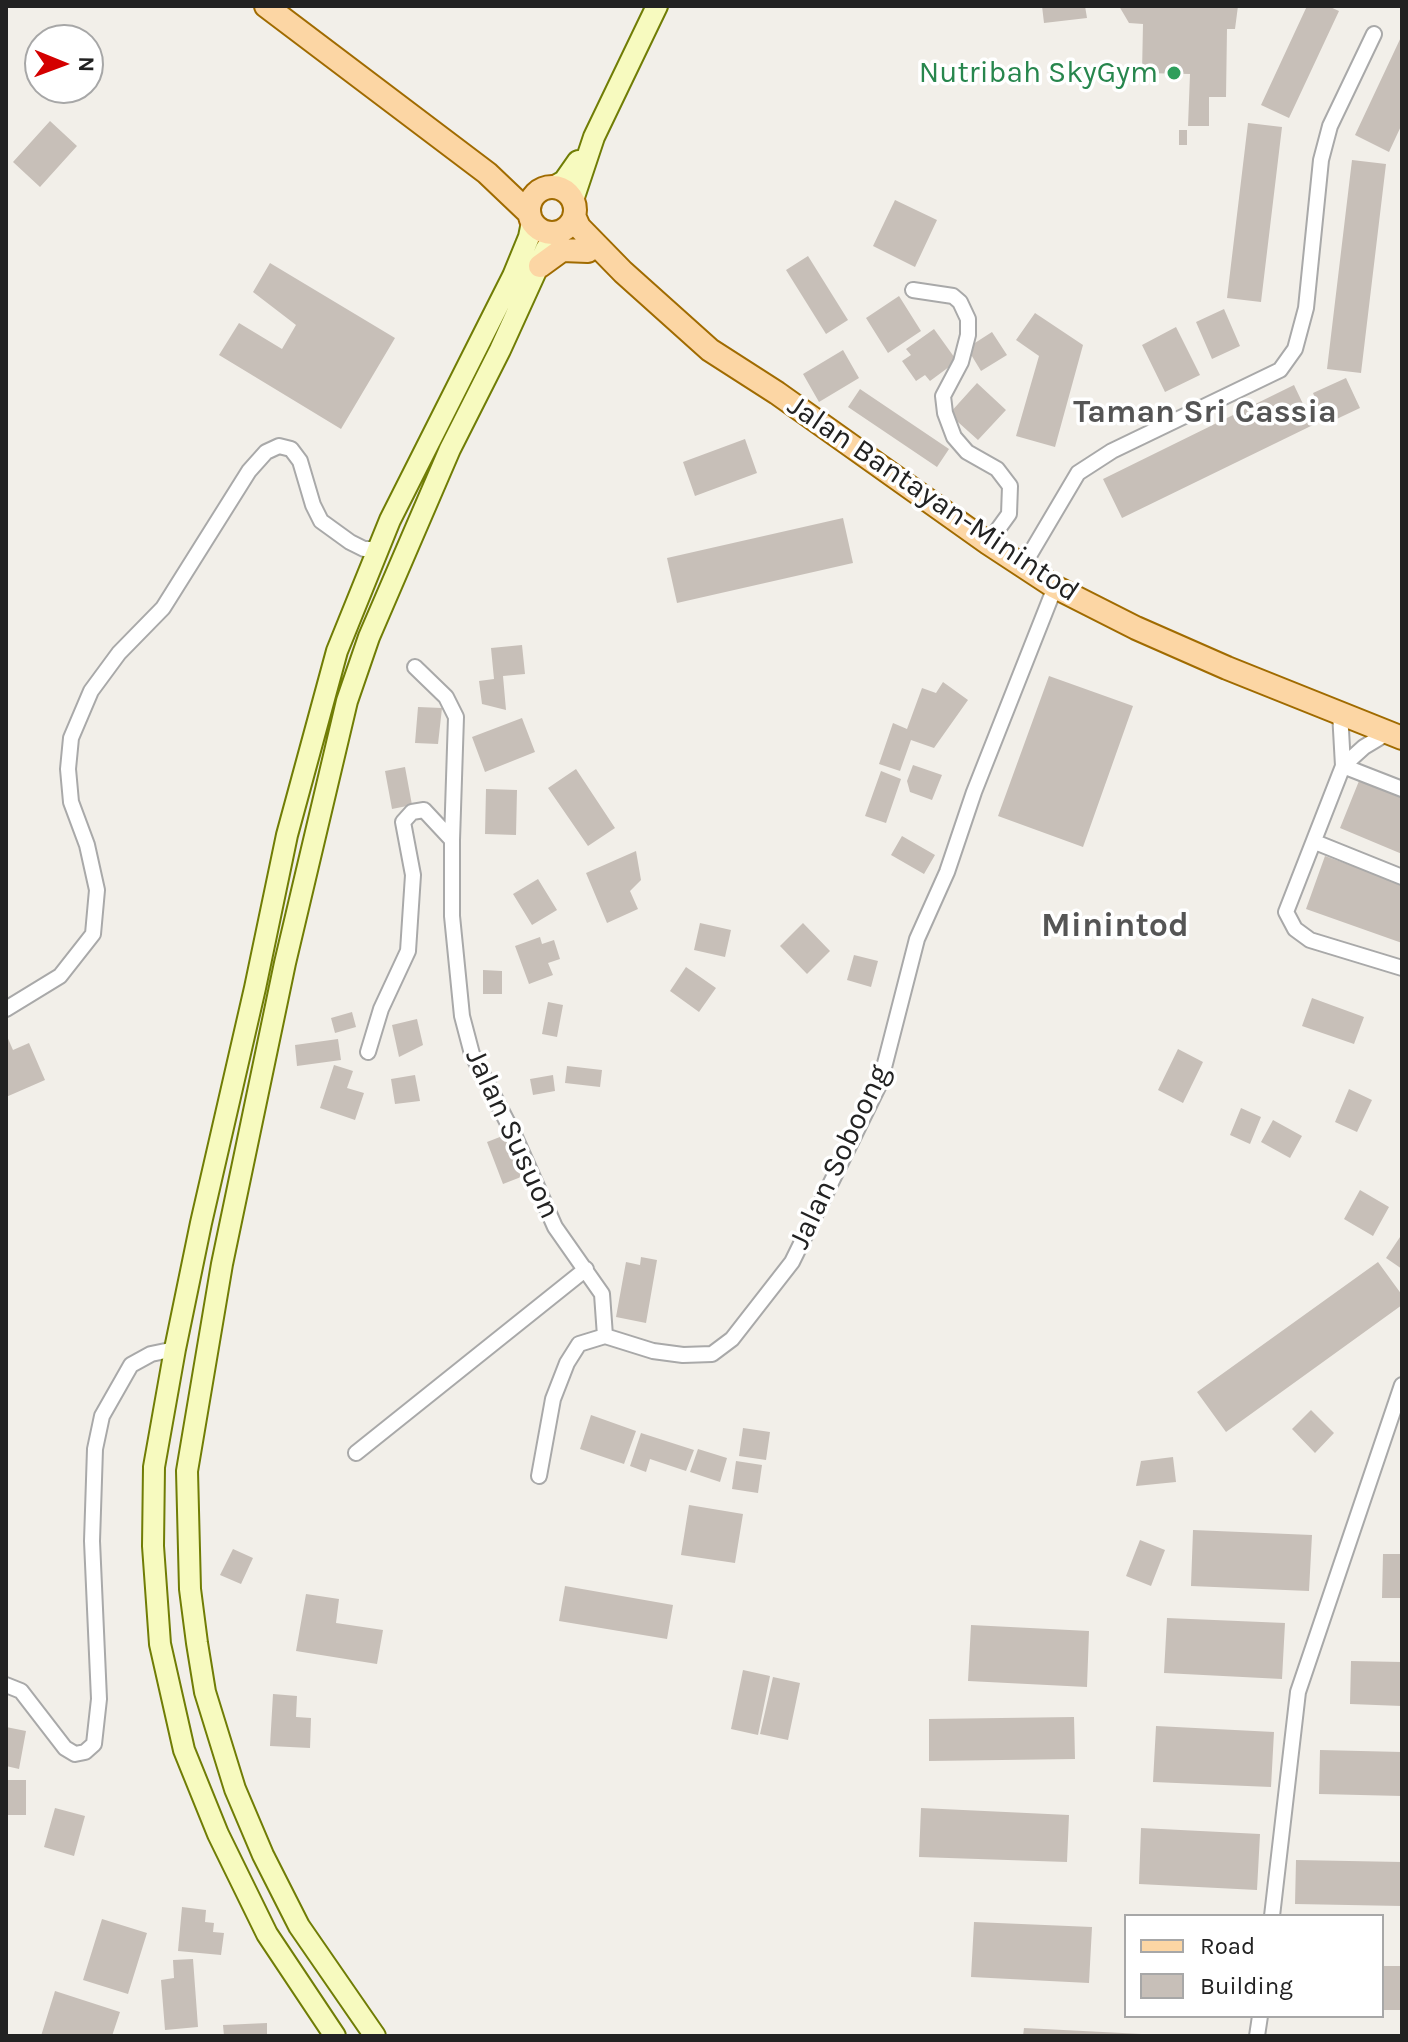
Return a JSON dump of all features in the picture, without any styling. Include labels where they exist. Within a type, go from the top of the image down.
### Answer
[{"type":"main road","points":[[266,6],[487,173],[552,212]]},
{"type":"main road","points":[[375,2036],[299,1926],[263,1855],[235,1789],[205,1692],[199,1655],[189,1575],[187,1471],[222,1264],[285,963],[347,701],[369,637],[444,462],[540,266],[552,212],[564,181],[594,137],[657,6]]},
{"type":"main road","points":[[335,2036],[267,1934],[218,1834],[184,1750],[160,1644],[153,1546],[154,1467],[175,1349],[287,835],[337,651],[390,520],[513,276],[529,237],[552,212]]},
{"type":"main road","name":"Jalan Bantayan-Minintod","points":[[552,212],[588,251],[605,264],[623,272]]},
{"type":"main road","name":"Jalan Bantayan-Minintod","points":[[552,212],[579,227],[623,272],[710,350],[777,393],[1055,587],[1136,628],[1227,668],[1396,735]]},
{"type":"main road","points":[[540,266],[562,250],[588,251]]},
{"type":"street","points":[[1023,566],[1078,473],[1112,451],[1280,370],[1295,349],[1306,308],[1321,160],[1330,126],[1374,34]]},
{"type":"street","points":[[913,290],[953,296],[960,302],[968,319],[968,335],[961,362],[943,396],[945,413],[954,437],[967,452],[997,469],[1010,486],[1009,514],[988,543]]},
{"type":"street","points":[[6,1009],[60,976],[93,934],[97,890],[87,845],[71,802],[68,769],[71,738],[91,691],[119,653],[163,608],[249,471],[266,452],[279,446],[291,449],[300,461],[321,521],[364,549],[377,549]]},
{"type":"street","name":"Jalan Soboong","points":[[605,1336],[653,1351],[683,1355],[712,1354],[732,1339],[792,1262],[880,1083],[917,939],[947,872],[974,792],[1055,587]]},
{"type":"street","name":"Jalan Susuon","points":[[415,667],[446,697],[456,717],[450,877],[462,1016],[472,1054],[515,1137],[555,1227],[602,1294],[605,1336]]},
{"type":"street","points":[[1340,712],[1343,766],[1286,912],[1295,929],[1310,940],[1402,968]]},
{"type":"street","points":[[1343,766],[1364,747],[1396,735]]},
{"type":"street","points":[[1343,766],[1402,789]]},
{"type":"street","points":[[368,1052],[381,1009],[408,951],[413,875],[403,822],[412,812],[424,810],[452,840]]},
{"type":"street","points":[[1315,842],[1402,877]]},
{"type":"street","points":[[356,1453],[586,1269]]},
{"type":"street","points":[[539,1476],[553,1399],[567,1363],[579,1344],[605,1336]]},
{"type":"street","points":[[6,1685],[21,1691],[65,1748],[75,1754],[85,1752],[94,1744],[99,1699],[92,1541],[95,1449],[102,1416],[131,1365],[151,1354],[175,1349]]},
{"type":"street","points":[[1272,1914],[1298,1692],[1402,1385]]},
{"type":"building","points":[[1042,6],[1085,6],[1087,18],[1044,23]]},
{"type":"building","points":[[1119,6],[1238,6],[1235,29],[1227,29],[1226,97],[1209,97],[1209,126],[1188,126],[1190,74],[1142,73],[1143,24],[1129,23]]},
{"type":"building","points":[[1307,6],[1328,6],[1339,11],[1289,118],[1261,105]]},
{"type":"building","points":[[1402,35],[1402,124],[1389,152],[1355,135]]},
{"type":"building","points":[[50,121],[77,146],[40,187],[13,162]]},
{"type":"building","points":[[1248,123],[1282,127],[1261,302],[1227,298]]},
{"type":"building","points":[[1179,130],[1187,130],[1187,145],[1179,145]]},
{"type":"building","points":[[1352,160],[1386,164],[1361,373],[1327,369]]},
{"type":"building","points":[[895,200],[937,220],[915,267],[873,246]]},
{"type":"building","points":[[808,256],[848,320],[826,334],[786,270]]},
{"type":"building","points":[[270,263],[395,338],[341,429],[219,355],[239,323],[282,349],[296,325],[253,292]]},
{"type":"building","points":[[899,296],[921,331],[888,353],[866,318]]},
{"type":"building","points":[[1224,309],[1240,346],[1212,359],[1196,322]]},
{"type":"building","points":[[1035,313],[1083,345],[1055,447],[1016,436],[1039,356],[1016,340]]},
{"type":"building","points":[[1176,327],[1200,375],[1165,392],[1142,345]]},
{"type":"building","points":[[934,329],[957,361],[930,381],[925,375],[916,381],[902,361],[911,355],[906,349]]},
{"type":"building","points":[[992,332],[1007,355],[981,371],[967,348]]},
{"type":"building","points":[[843,350],[859,378],[819,402],[803,374]]},
{"type":"building","points":[[1346,378],[1360,408],[1326,424],[1313,393]]},
{"type":"building","points":[[977,383],[1006,410],[978,440],[949,414]]},
{"type":"building","points":[[1294,385],[1313,425],[1122,518],[1103,479]]},
{"type":"building","points":[[860,389],[949,449],[937,467],[848,407]]},
{"type":"building","points":[[745,439],[757,473],[695,496],[683,462]]},
{"type":"building","points":[[843,518],[853,563],[677,603],[667,558]]},
{"type":"building","points":[[522,645],[525,674],[503,676],[506,710],[482,704],[479,681],[494,679],[491,648]]},
{"type":"building","points":[[1049,676],[1133,706],[1083,847],[998,816]]},
{"type":"building","points":[[943,682],[968,700],[934,748],[911,740],[900,771],[879,764],[893,723],[907,729],[922,688],[936,693]]},
{"type":"building","points":[[418,707],[442,708],[438,744],[415,743]]},
{"type":"building","points":[[522,718],[535,752],[485,772],[472,737]]},
{"type":"building","points":[[913,765],[942,775],[932,800],[910,792],[907,781]]},
{"type":"building","points":[[405,767],[412,805],[392,809],[385,771]]},
{"type":"building","points":[[576,769],[615,828],[588,846],[548,788]]},
{"type":"building","points":[[881,771],[901,779],[886,823],[865,816]]},
{"type":"building","points":[[1361,776],[1402,794],[1402,854],[1340,828]]},
{"type":"building","points":[[486,789],[517,790],[516,835],[485,834]]},
{"type":"building","points":[[902,836],[935,855],[924,874],[891,855]]},
{"type":"building","points":[[636,851],[641,880],[630,891],[638,909],[607,923],[586,873]]},
{"type":"building","points":[[1325,856],[1402,884],[1402,943],[1306,909]]},
{"type":"building","points":[[538,879],[557,910],[532,925],[513,894]]},
{"type":"building","points":[[700,923],[731,930],[725,957],[694,950]]},
{"type":"building","points":[[803,923],[830,951],[807,974],[780,946]]},
{"type":"building","points":[[540,937],[542,944],[554,940],[560,959],[548,963],[553,975],[529,984],[515,946]]},
{"type":"building","points":[[854,955],[878,961],[871,987],[847,980]]},
{"type":"building","points":[[686,967],[716,988],[699,1012],[670,991]]},
{"type":"building","points":[[483,970],[502,971],[502,994],[483,994]]},
{"type":"building","points":[[1312,998],[1364,1017],[1354,1044],[1302,1026]]},
{"type":"building","points":[[548,1002],[563,1005],[557,1037],[542,1034]]},
{"type":"building","points":[[352,1012],[356,1027],[335,1033],[331,1018]]},
{"type":"building","points":[[417,1019],[423,1045],[399,1057],[392,1025]]},
{"type":"building","points":[[6,1034],[13,1050],[29,1043],[45,1080],[6,1097]]},
{"type":"building","points":[[338,1039],[341,1060],[297,1066],[295,1045]]},
{"type":"building","points":[[1178,1049],[1203,1062],[1183,1103],[1158,1090]]},
{"type":"building","points":[[334,1065],[353,1071],[347,1088],[364,1093],[355,1120],[320,1108]]},
{"type":"building","points":[[567,1066],[602,1070],[600,1087],[565,1083]]},
{"type":"building","points":[[415,1075],[420,1101],[395,1104],[391,1079]]},
{"type":"building","points":[[553,1075],[555,1091],[533,1095],[530,1079]]},
{"type":"building","points":[[1349,1089],[1372,1100],[1357,1132],[1335,1122]]},
{"type":"building","points":[[1241,1108],[1261,1117],[1250,1144],[1230,1135]]},
{"type":"building","points":[[1273,1120],[1302,1136],[1290,1158],[1261,1142]]},
{"type":"building","points":[[505,1135],[521,1177],[503,1184],[487,1142]]},
{"type":"building","points":[[1360,1190],[1389,1207],[1373,1236],[1344,1219]]},
{"type":"building","points":[[1402,1234],[1402,1269],[1386,1258]]},
{"type":"building","points":[[641,1257],[657,1260],[646,1323],[616,1317],[626,1262],[640,1265]]},
{"type":"building","points":[[1378,1262],[1402,1295],[1402,1305],[1226,1432],[1197,1392]]},
{"type":"building","points":[[1311,1410],[1334,1433],[1315,1453],[1292,1429]]},
{"type":"building","points":[[591,1415],[636,1431],[624,1464],[580,1449]]},
{"type":"building","points":[[743,1428],[770,1432],[766,1460],[739,1456]]},
{"type":"building","points":[[641,1433],[694,1450],[686,1471],[650,1459],[646,1472],[630,1466]]},
{"type":"building","points":[[698,1449],[727,1458],[720,1482],[690,1472]]},
{"type":"building","points":[[1173,1457],[1176,1482],[1136,1486],[1141,1461]]},
{"type":"building","points":[[736,1461],[762,1465],[758,1493],[732,1489]]},
{"type":"building","points":[[689,1505],[743,1514],[735,1563],[681,1555]]},
{"type":"building","points":[[1193,1530],[1312,1535],[1309,1591],[1191,1586]]},
{"type":"building","points":[[1140,1540],[1165,1550],[1151,1586],[1126,1576]]},
{"type":"building","points":[[233,1549],[253,1558],[241,1584],[220,1575]]},
{"type":"building","points":[[1383,1554],[1402,1554],[1402,1598],[1382,1598]]},
{"type":"building","points":[[565,1586],[673,1605],[667,1639],[559,1621]]},
{"type":"building","points":[[306,1594],[339,1599],[336,1623],[383,1630],[377,1664],[296,1651]]},
{"type":"building","points":[[1167,1618],[1285,1623],[1282,1679],[1164,1673]]},
{"type":"building","points":[[971,1625],[1089,1631],[1087,1687],[968,1681]]},
{"type":"building","points":[[1351,1661],[1402,1662],[1402,1706],[1350,1704]]},
{"type":"building","points":[[743,1670],[770,1676],[758,1735],[731,1729]]},
{"type":"building","points":[[773,1677],[800,1683],[788,1740],[760,1734]]},
{"type":"building","points":[[273,1694],[297,1696],[296,1717],[311,1718],[310,1748],[270,1746]]},
{"type":"building","points":[[1074,1717],[1075,1759],[929,1761],[929,1719]]},
{"type":"building","points":[[1156,1726],[1274,1732],[1271,1787],[1153,1782]]},
{"type":"building","points":[[6,1727],[26,1731],[19,1769],[6,1766]]},
{"type":"building","points":[[1320,1750],[1402,1752],[1402,1796],[1319,1794]]},
{"type":"building","points":[[6,1780],[26,1780],[26,1815],[6,1815]]},
{"type":"building","points":[[55,1808],[85,1816],[74,1856],[44,1847]]},
{"type":"building","points":[[921,1808],[1069,1815],[1067,1862],[919,1857]]},
{"type":"building","points":[[1141,1828],[1260,1834],[1257,1890],[1139,1884]]},
{"type":"building","points":[[1296,1860],[1402,1862],[1402,1906],[1295,1904]]},
{"type":"building","points":[[182,1907],[206,1910],[205,1922],[214,1923],[213,1932],[224,1933],[221,1955],[178,1951]]},
{"type":"building","points":[[102,1919],[147,1933],[128,1994],[83,1980]]},
{"type":"building","points":[[974,1922],[1092,1927],[1089,1983],[971,1977]]},
{"type":"building","points":[[193,1959],[198,2027],[165,2030],[161,1980],[174,1978],[173,1960]]},
{"type":"building","points":[[1384,1966],[1402,1966],[1402,2010],[1384,2010]]},
{"type":"building","points":[[55,1991],[120,2012],[112,2036],[41,2036]]},
{"type":"building","points":[[267,2023],[267,2036],[224,2036],[223,2025]]},
{"type":"building","points":[[1024,2028],[1142,2034],[1142,2036],[1023,2036]]},
{"type":"place","name":"Nutribah SkyGym","points":[[1174,73]]},
{"type":"district","name":"Taman Sri Cassia","points":[[1205,413]]},
{"type":"district","name":"Minintod","points":[[1115,926]]}]
